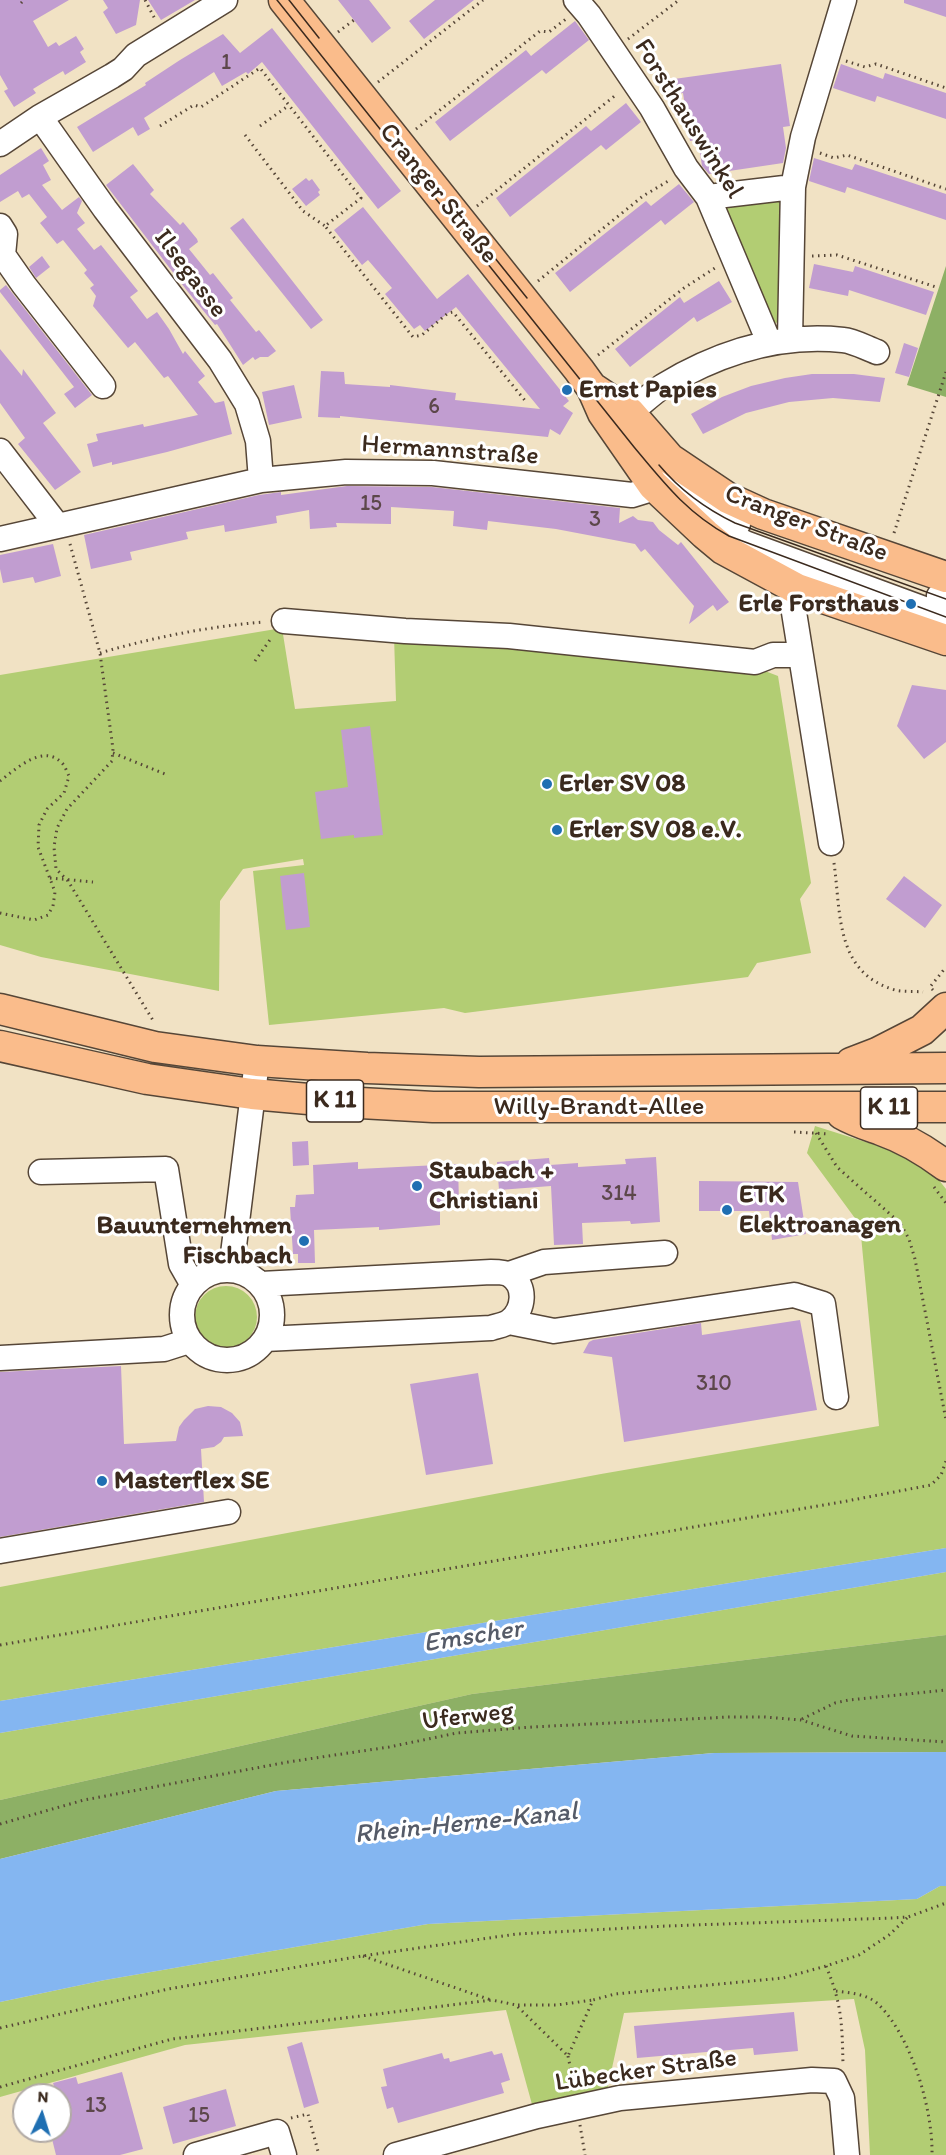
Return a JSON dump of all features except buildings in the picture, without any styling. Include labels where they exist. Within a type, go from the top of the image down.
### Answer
[{"type":"main road","name":"Cranger Straße","points":[[284,0],[592,388],[603,413],[621,420],[705,534],[745,562],[797,589],[946,640]]},
{"type":"main road","name":"Cranger Straße","points":[[662,473],[728,498],[945,596]]},
{"type":"main road","points":[[837,1069],[877,1053],[922,1030],[933,996]]},
{"type":"main road","name":"Willy-Brandt-Allee","points":[[0,1009],[155,1047],[256,1061],[367,1068],[479,1072],[946,1068]]},
{"type":"main road","name":"Willy-Brandt-Allee","points":[[0,1046],[147,1079],[252,1094],[433,1107],[946,1107]]},
{"type":"main road","points":[[831,1108],[855,1122],[882,1130],[928,1152],[940,1177]]},
{"type":"street","points":[[0,144],[40,117],[123,69],[136,55],[225,0]]},
{"type":"street","points":[[780,340],[792,258],[794,187],[801,147],[844,0]]},
{"type":"street","name":"Forsthauswinkel","points":[[579,3],[652,108],[686,168],[708,197],[733,256],[780,340]]},
{"type":"street","name":"Ilsegasse","points":[[40,117],[105,209],[220,360],[247,404],[258,441],[261,480]]},
{"type":"street","points":[[708,197],[794,187]]},
{"type":"street","points":[[0,226],[5,234],[3,255],[104,386]]},
{"type":"street","points":[[621,420],[661,388],[730,353],[780,340],[845,340],[877,352]]},
{"type":"street","points":[[0,451],[57,525]]},
{"type":"street","name":"Hermannstraße","points":[[0,539],[261,480],[346,472],[432,473],[632,495],[645,491],[662,473]]},
{"type":"street","points":[[662,473],[685,507],[714,528],[732,530],[945,596]]},
{"type":"street","points":[[732,530],[746,517],[763,514]]},
{"type":"street","points":[[732,530],[734,548],[745,562]]},
{"type":"street","points":[[797,589],[793,606],[831,843]]},
{"type":"street","points":[[284,621],[405,632],[509,636],[755,662],[773,655],[800,655]]},
{"type":"street","points":[[231,1270],[256,1061]]},
{"type":"street","points":[[41,1172],[166,1169],[181,1264],[193,1285]]},
{"type":"street","points":[[261,1284],[491,1272],[509,1274],[544,1262],[665,1253]]},
{"type":"street","points":[[219,1270],[231,1270],[249,1276],[261,1284],[270,1305],[272,1319],[266,1339],[252,1354],[226,1361],[212,1358],[199,1351],[189,1341],[183,1327],[182,1312],[185,1298],[193,1285],[219,1270]]},
{"type":"street","points":[[266,1339],[491,1328],[509,1322],[519,1311],[523,1298],[519,1283],[509,1274]]},
{"type":"street","points":[[509,1322],[554,1331],[794,1295],[823,1304],[836,1396]]},
{"type":"street","points":[[0,1358],[164,1349],[189,1341]]},
{"type":"street","points":[[0,1551],[228,1512]]},
{"type":"street","name":"Lübecker Straße","points":[[396,2155],[537,2116],[620,2098],[812,2080],[834,2081]]},
{"type":"street","points":[[834,2081],[842,2098],[847,2155]]},
{"type":"street","points":[[196,2155],[277,2132],[284,2155]]},
{"type":"path","points":[[377,83],[483,0]]},
{"type":"path","points":[[670,7],[672,0]]},
{"type":"path","points":[[613,51],[679,0]]},
{"type":"path","points":[[414,130],[540,31],[549,32],[579,3]]},
{"type":"path","points":[[337,33],[354,20]]},
{"type":"path","points":[[827,55],[865,67],[876,64],[946,88]]},
{"type":"path","points":[[160,126],[194,105],[201,107],[260,68],[361,198],[325,226]]},
{"type":"path","points":[[476,207],[617,94],[634,83]]},
{"type":"path","points":[[260,126],[288,106]]},
{"type":"path","points":[[245,135],[303,211],[325,226],[413,338],[422,335],[448,313],[453,312],[527,403]]},
{"type":"path","points":[[801,147],[834,158],[847,155],[946,189]]},
{"type":"path","points":[[536,283],[643,196],[686,168]]},
{"type":"path","points":[[792,258],[837,255],[936,287]]},
{"type":"path","points":[[596,357],[684,288],[733,256]]},
{"type":"path","points":[[894,533],[946,372]]},
{"type":"path","points":[[57,525],[69,542],[100,653],[113,753],[112,761],[67,809],[57,828],[54,847],[56,869],[68,881],[158,1029]]},
{"type":"path","points":[[100,653],[146,639],[198,629],[284,621]]},
{"type":"path","points":[[255,661],[284,621]]},
{"type":"path","points":[[113,753],[165,774]]},
{"type":"path","points":[[0,781],[38,756],[47,756],[62,762],[69,776],[64,793],[47,810],[39,825],[38,847],[55,892],[53,906],[48,915],[34,920],[0,913]]},
{"type":"path","points":[[831,843],[841,928],[854,963],[866,975],[883,986],[898,991],[933,996],[946,967]]},
{"type":"path","points":[[50,878],[93,882]]},
{"type":"path","points":[[816,1133],[837,1167],[900,1222],[909,1239],[915,1259],[946,1420]]},
{"type":"path","points":[[940,1177],[946,1203]]},
{"type":"path","points":[[0,1645],[931,1485],[941,1475],[946,1461]]},
{"type":"path","points":[[801,1720],[835,1703],[849,1700],[946,1690]]},
{"type":"path","name":"Uferweg","points":[[0,1824],[84,1800],[458,1733],[729,1717],[801,1720],[852,1736],[946,1743]]},
{"type":"path","points":[[0,2028],[168,1989],[362,1956],[517,1935],[666,1926],[908,1917],[946,1903]]},
{"type":"path","points":[[362,1956],[492,2000],[516,2005],[558,2005],[615,1994],[783,1978],[859,1955],[889,1935],[908,1917]]},
{"type":"path","points":[[826,1966],[837,1990],[842,2014],[843,2068],[834,2081]]},
{"type":"path","points":[[837,1990],[860,1994],[878,2004],[894,2024],[919,2075],[932,2143],[932,2155]]},
{"type":"path","points":[[0,2087],[172,2039],[492,2000]]},
{"type":"path","points":[[516,2005],[568,2056],[593,2000]]},
{"type":"path","points":[[286,2119],[308,2114],[320,2155]]},
{"type":"green space","points":[[785,199],[782,322],[773,323],[723,205]]},
{"type":"green space","points":[[946,266],[946,397],[907,385]]},
{"type":"green space","name":"Erler SV 08","points":[[282,628],[295,709],[396,701],[394,636],[752,666],[778,676],[811,883],[800,899],[811,953],[757,963],[748,977],[465,1013],[444,1008],[269,1025],[253,871],[304,865],[303,859],[243,869],[220,901],[219,991],[41,957],[0,945],[0,675]]},
{"type":"green space","points":[[815,1126],[923,1160],[946,1189],[946,1548],[0,1701],[0,1587],[601,1474],[879,1426],[860,1225],[807,1153]]},
{"type":"green space","points":[[220,1286],[232,1286],[248,1295],[255,1305],[257,1317],[255,1329],[248,1339],[232,1348],[220,1348],[209,1343],[200,1334],[195,1323],[195,1311],[200,1300],[209,1291]]},
{"type":"green space","points":[[946,1572],[946,1635],[472,1694],[0,1800],[0,1733]]},
{"type":"green space","points":[[946,1635],[946,1752],[714,1753],[276,1791],[0,1859],[0,1800],[472,1694]]},
{"type":"green space","points":[[940,1886],[946,1886],[946,2155],[870,2155],[865,2050],[854,1999],[624,2013],[607,2091],[533,2108],[506,2010],[185,2045],[50,2083],[12,2083],[12,2094],[0,2097],[0,2002],[105,1980],[428,1924],[917,1899]]},
{"type":"water","name":"Emscher","points":[[946,1548],[946,1572],[0,1733],[0,1701]]},
{"type":"water","name":"Rhein-Herne-Kanal","points":[[946,1752],[946,1886],[940,1886],[917,1899],[428,1924],[105,1980],[0,2002],[0,1859],[276,1791],[714,1753]]},
{"type":"tram line","points":[[277,0],[634,447],[688,507],[729,536],[946,617]]},
{"type":"tram line","points":[[289,0],[319,38]]},
{"type":"tram line","points":[[454,207],[527,298]]},
{"type":"tram line","points":[[659,465],[694,498],[735,523],[946,599]]},
{"type":"place","name":"Ernst Papies","points":[[567,390]]},
{"type":"place","name":"Erle Forsthaus","points":[[911,604]]},
{"type":"place","name":"Erler SV 08","points":[[547,784]]},
{"type":"place","name":"Erler SV 08 e.V.","points":[[557,830]]},
{"type":"place","name":"Staubach + Christiani","points":[[417,1186]]},
{"type":"place","name":"ETK Elektroanagen","points":[[727,1210]]},
{"type":"place","name":"Bauunternehmen Fischbach","points":[[304,1241]]},
{"type":"place","name":"Masterflex SE","points":[[102,1481]]}]
